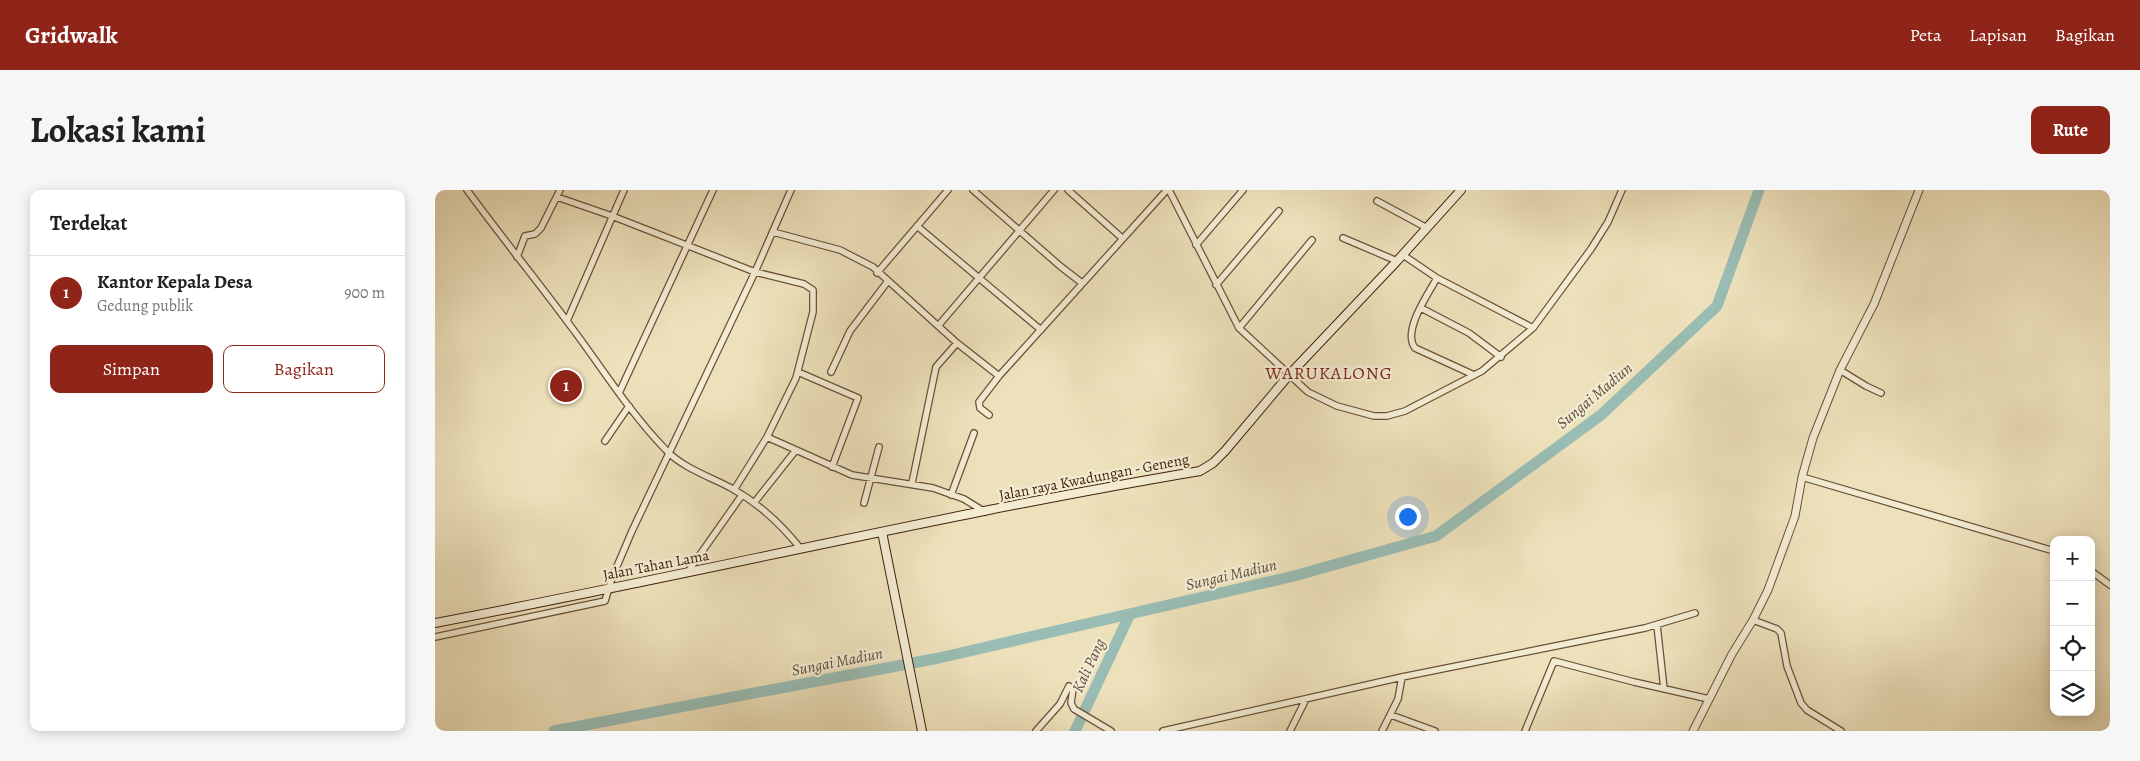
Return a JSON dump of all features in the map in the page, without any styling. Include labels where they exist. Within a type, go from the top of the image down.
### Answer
[{"type":"main road","name":"Jalan raya Kwadungan - Geneng","points":[[882,532],[1076,492],[1200,470],[1213,463],[1289,375],[1400,258],[1461,190]]},
{"type":"main road","name":"Jalan Tahan Lama","points":[[435,622],[608,589],[882,532]]},
{"type":"main road","points":[[882,532],[922,731]]},
{"type":"street","points":[[467,190],[567,321],[619,393],[670,454],[754,503],[781,524],[801,549]]},
{"type":"street","points":[[517,257],[524,238],[527,235],[535,234],[541,228],[560,190]]},
{"type":"street","points":[[567,321],[623,190]]},
{"type":"street","points":[[619,393],[713,190]]},
{"type":"street","points":[[435,637],[599,604],[605,601],[608,589],[643,506],[670,454],[791,190]]},
{"type":"street","points":[[877,273],[948,190]]},
{"type":"street","points":[[973,190],[1082,283]]},
{"type":"street","points":[[938,326],[1054,190]]},
{"type":"street","points":[[1068,190],[1122,238]]},
{"type":"street","points":[[1196,245],[1243,190]]},
{"type":"street","points":[[989,415],[980,408],[979,402],[999,376],[1166,191],[1239,328],[1308,392],[1337,406],[1380,416],[1405,411],[1475,375],[1501,357],[1533,328],[1591,249],[1608,222],[1622,190]]},
{"type":"street","points":[[1693,731],[1732,654],[1753,620],[1768,590],[1795,516],[1802,477],[1813,438],[1840,370],[1874,304],[1916,202],[1919,190]]},
{"type":"street","points":[[557,197],[612,216],[755,272],[804,284],[813,290],[813,312],[798,372],[788,398],[767,437],[733,490]]},
{"type":"street","points":[[1377,201],[1427,228]]},
{"type":"street","points":[[1216,285],[1279,211]]},
{"type":"street","points":[[917,226],[1041,330]]},
{"type":"street","points":[[773,232],[840,250],[864,262],[957,343],[999,376]]},
{"type":"street","points":[[1343,238],[1400,258],[1533,328]]},
{"type":"street","points":[[1239,328],[1312,240]]},
{"type":"street","points":[[1437,278],[1411,328],[1412,344],[1415,348],[1475,375]]},
{"type":"street","points":[[831,372],[854,325],[888,281]]},
{"type":"street","points":[[1421,308],[1469,333],[1501,357]]},
{"type":"street","points":[[912,483],[934,372],[940,360],[957,343]]},
{"type":"street","points":[[1840,370],[1866,386],[1881,392]]},
{"type":"street","points":[[798,372],[858,398],[832,466]]},
{"type":"street","points":[[605,442],[629,406]]},
{"type":"street","points":[[951,495],[974,433]]},
{"type":"street","points":[[767,437],[852,476],[870,480],[912,483],[933,488],[985,512]]},
{"type":"street","points":[[864,503],[879,447]]},
{"type":"street","points":[[754,503],[796,450]]},
{"type":"street","points":[[1802,477],[2050,550]]},
{"type":"street","points":[[687,573],[742,495]]},
{"type":"street","points":[[2095,574],[2110,585]]},
{"type":"street","points":[[1163,731],[1402,677],[1657,625],[1695,613]]},
{"type":"street","points":[[1753,620],[1777,629],[1781,633],[1787,666],[1801,703],[1807,710],[1841,731]]},
{"type":"street","points":[[1657,625],[1664,689]]},
{"type":"street","points":[[1525,731],[1553,661],[1709,699]]},
{"type":"street","points":[[1382,731],[1398,699],[1402,677]]},
{"type":"street","points":[[1036,731],[1060,704],[1069,686],[1073,689],[1071,703],[1074,709],[1111,731]]},
{"type":"street","points":[[1289,731],[1306,699]]},
{"type":"street","points":[[1391,715],[1435,731]]},
{"type":"waterway","name":"Sungai Madiun","points":[[554,731],[939,658],[1294,576],[1436,536],[1601,415],[1717,306],[1759,190]]},
{"type":"waterway","name":"Kali Pang","points":[[1075,731],[1130,614]]},
{"type":"place","name":"Kantor Kepala Desa","points":[[566,386]]},
{"type":"district","name":"WARUKALONG","points":[[1329,373]]}]
